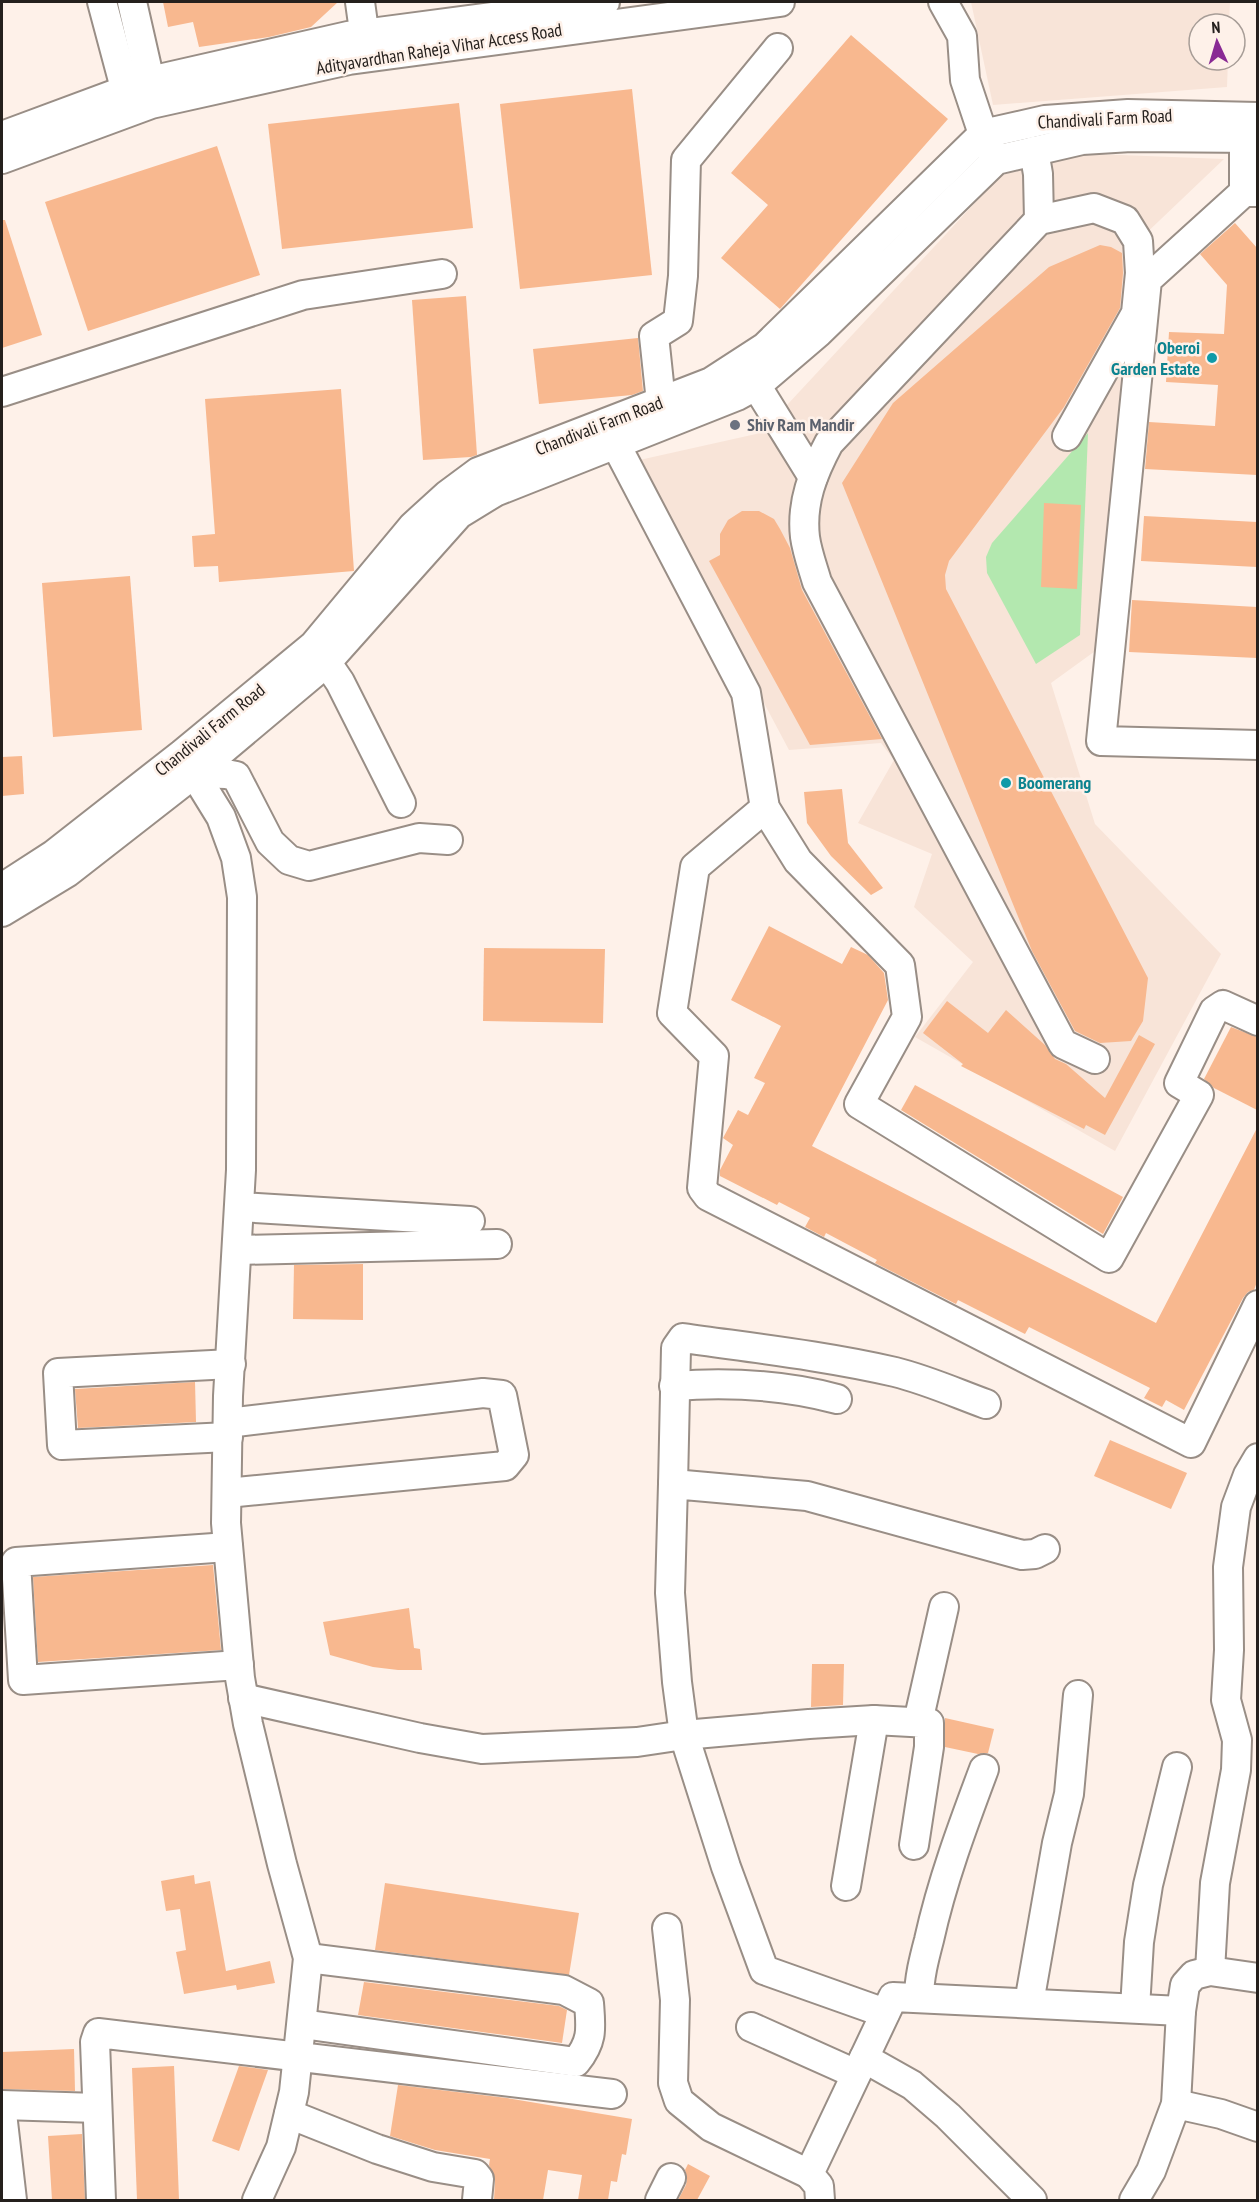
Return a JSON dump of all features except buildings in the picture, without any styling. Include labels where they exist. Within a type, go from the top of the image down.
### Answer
[{"type":"street","points":[[102,2],[141,96]]},
{"type":"street","points":[[132,2],[141,96]]},
{"type":"street","points":[[360,2],[366,45]]},
{"type":"street","name":"Adityavardhan Raheja Vihar Access Road","points":[[2,136],[141,96],[252,70],[366,45],[604,2]]},
{"type":"street","name":"Adityavardhan Raheja Vihar Access Road","points":[[366,45],[702,7],[780,2]]},
{"type":"street","points":[[943,2],[962,36],[965,81],[983,134],[996,160]]},
{"type":"street","points":[[661,402],[654,336],[678,321],[683,276],[686,160],[778,48]]},
{"type":"street","name":"Adityavardhan Raheja Vihar Access Road","points":[[2,159],[141,96]]},
{"type":"street","name":"Chandivali Farm Road","points":[[612,434],[661,402],[711,382],[749,374],[765,347],[983,134],[1045,120],[1128,114],[1251,127]]},
{"type":"street","points":[[2,912],[68,872],[189,763],[320,654],[494,479],[612,434],[737,396],[749,374],[819,332],[996,160],[1082,140],[1251,127],[1251,192],[1147,280],[1101,741],[1257,745]]},
{"type":"street","points":[[1034,151],[1038,174],[1039,220]]},
{"type":"street","points":[[1066,436],[1136,313],[1140,273],[1138,241],[1125,220],[1095,208],[1039,220],[829,443],[805,498],[805,537],[817,582],[1063,1044],[1095,1059]]},
{"type":"street","points":[[2,392],[303,295],[442,274]]},
{"type":"street","points":[[749,374],[813,477]]},
{"type":"street","points":[[612,434],[746,693],[765,808],[798,861],[900,965],[907,1017],[859,1104],[1110,1258],[1199,1095],[1179,1083],[1214,1011],[1222,1005],[1257,1021]]},
{"type":"street","points":[[320,654],[340,682],[401,803]]},
{"type":"street","points":[[189,763],[236,776],[270,842],[289,860],[309,866],[419,838],[448,840]]},
{"type":"street","points":[[189,763],[221,817],[236,858],[242,897],[240,1208],[231,1364],[227,1492],[228,1547],[238,1665],[243,1698],[282,1864],[308,1958],[298,2058],[289,2114],[280,2147],[257,2200]]},
{"type":"street","name":"Chandivali Farm Road","points":[[2,888],[189,763]]},
{"type":"street","points":[[765,808],[695,867],[672,1012],[714,1056],[702,1188],[708,1196],[1191,1443],[1257,1305]]},
{"type":"street","points":[[240,1208],[470,1221]]},
{"type":"street","points":[[238,1250],[497,1245]]},
{"type":"street","points":[[885,2013],[764,1970],[726,1867],[684,1735],[670,1593],[676,1348],[682,1338],[895,1372],[929,1382],[986,1404]]},
{"type":"street","points":[[227,1492],[504,1466],[514,1455],[502,1395],[483,1393],[228,1430],[62,1445],[58,1373],[231,1364]]},
{"type":"street","points":[[674,1386],[738,1385],[808,1391],[837,1399]]},
{"type":"street","points":[[1210,1971],[1215,1883],[1236,1770],[1237,1740],[1226,1700],[1229,1650],[1228,1568],[1236,1507],[1257,1458]]},
{"type":"street","points":[[673,1484],[807,1496],[1022,1555],[1035,1554],[1045,1549]]},
{"type":"street","points":[[228,1547],[16,1562],[23,1680],[238,1665]]},
{"type":"street","points":[[918,1722],[944,1607]]},
{"type":"street","points":[[1029,2003],[1057,1843],[1069,1794],[1078,1695]]},
{"type":"street","points":[[243,1698],[409,1736],[482,1749],[637,1742],[684,1735],[874,1720],[928,1723],[929,1747],[914,1845]]},
{"type":"street","points":[[846,1886],[874,1720]]},
{"type":"street","points":[[1135,2008],[1138,1942],[1148,1885],[1177,1767]]},
{"type":"street","points":[[919,1998],[919,1982],[935,1914],[950,1863],[984,1769]]},
{"type":"street","points":[[667,1928],[675,2001],[674,2083],[679,2101],[711,2127],[809,2174],[819,2186],[820,2200]]},
{"type":"street","points":[[302,2024],[576,2062],[585,2051],[591,2034],[589,2003],[564,1990],[308,1958]]},
{"type":"street","points":[[1134,2200],[1151,2171],[1176,2104],[1181,2011],[1185,1985],[1194,1975],[1210,1971],[1257,1977]]},
{"type":"street","points":[[809,2174],[893,1997],[1181,2011]]},
{"type":"street","points":[[751,2027],[912,2085],[948,2116],[1032,2200]]},
{"type":"street","points":[[101,2200],[95,2042],[98,2033],[612,2094]]},
{"type":"street","points":[[2,2104],[97,2108]]},
{"type":"street","points":[[1176,2104],[1221,2114],[1257,2127]]},
{"type":"street","points":[[2,2113],[12,2200]]},
{"type":"street","points":[[289,2114],[377,2149],[433,2167],[475,2174],[479,2179],[477,2200]]},
{"type":"shaded area","points":[[971,2],[1230,2],[1230,12],[1187,12],[1187,72],[1228,72],[1227,87],[993,105]]},
{"type":"shaded area","points":[[1068,153],[1224,159],[1138,241],[1098,649],[1051,683],[1095,824],[1221,954],[1115,1151],[915,1037],[973,962],[914,907],[932,854],[858,823],[894,760],[881,743],[789,750],[635,461],[756,434],[787,405],[1000,176]]},
{"type":"green space","points":[[1088,433],[1080,635],[1036,664],[987,573],[986,557],[992,543]]},
{"type":"place","name":"Oberoi Garden Estate","points":[[1212,358]]},
{"type":"place","name":"Shiv Ram Mandir","points":[[735,425]]},
{"type":"place","name":"Boomerang","points":[[1006,783]]}]
